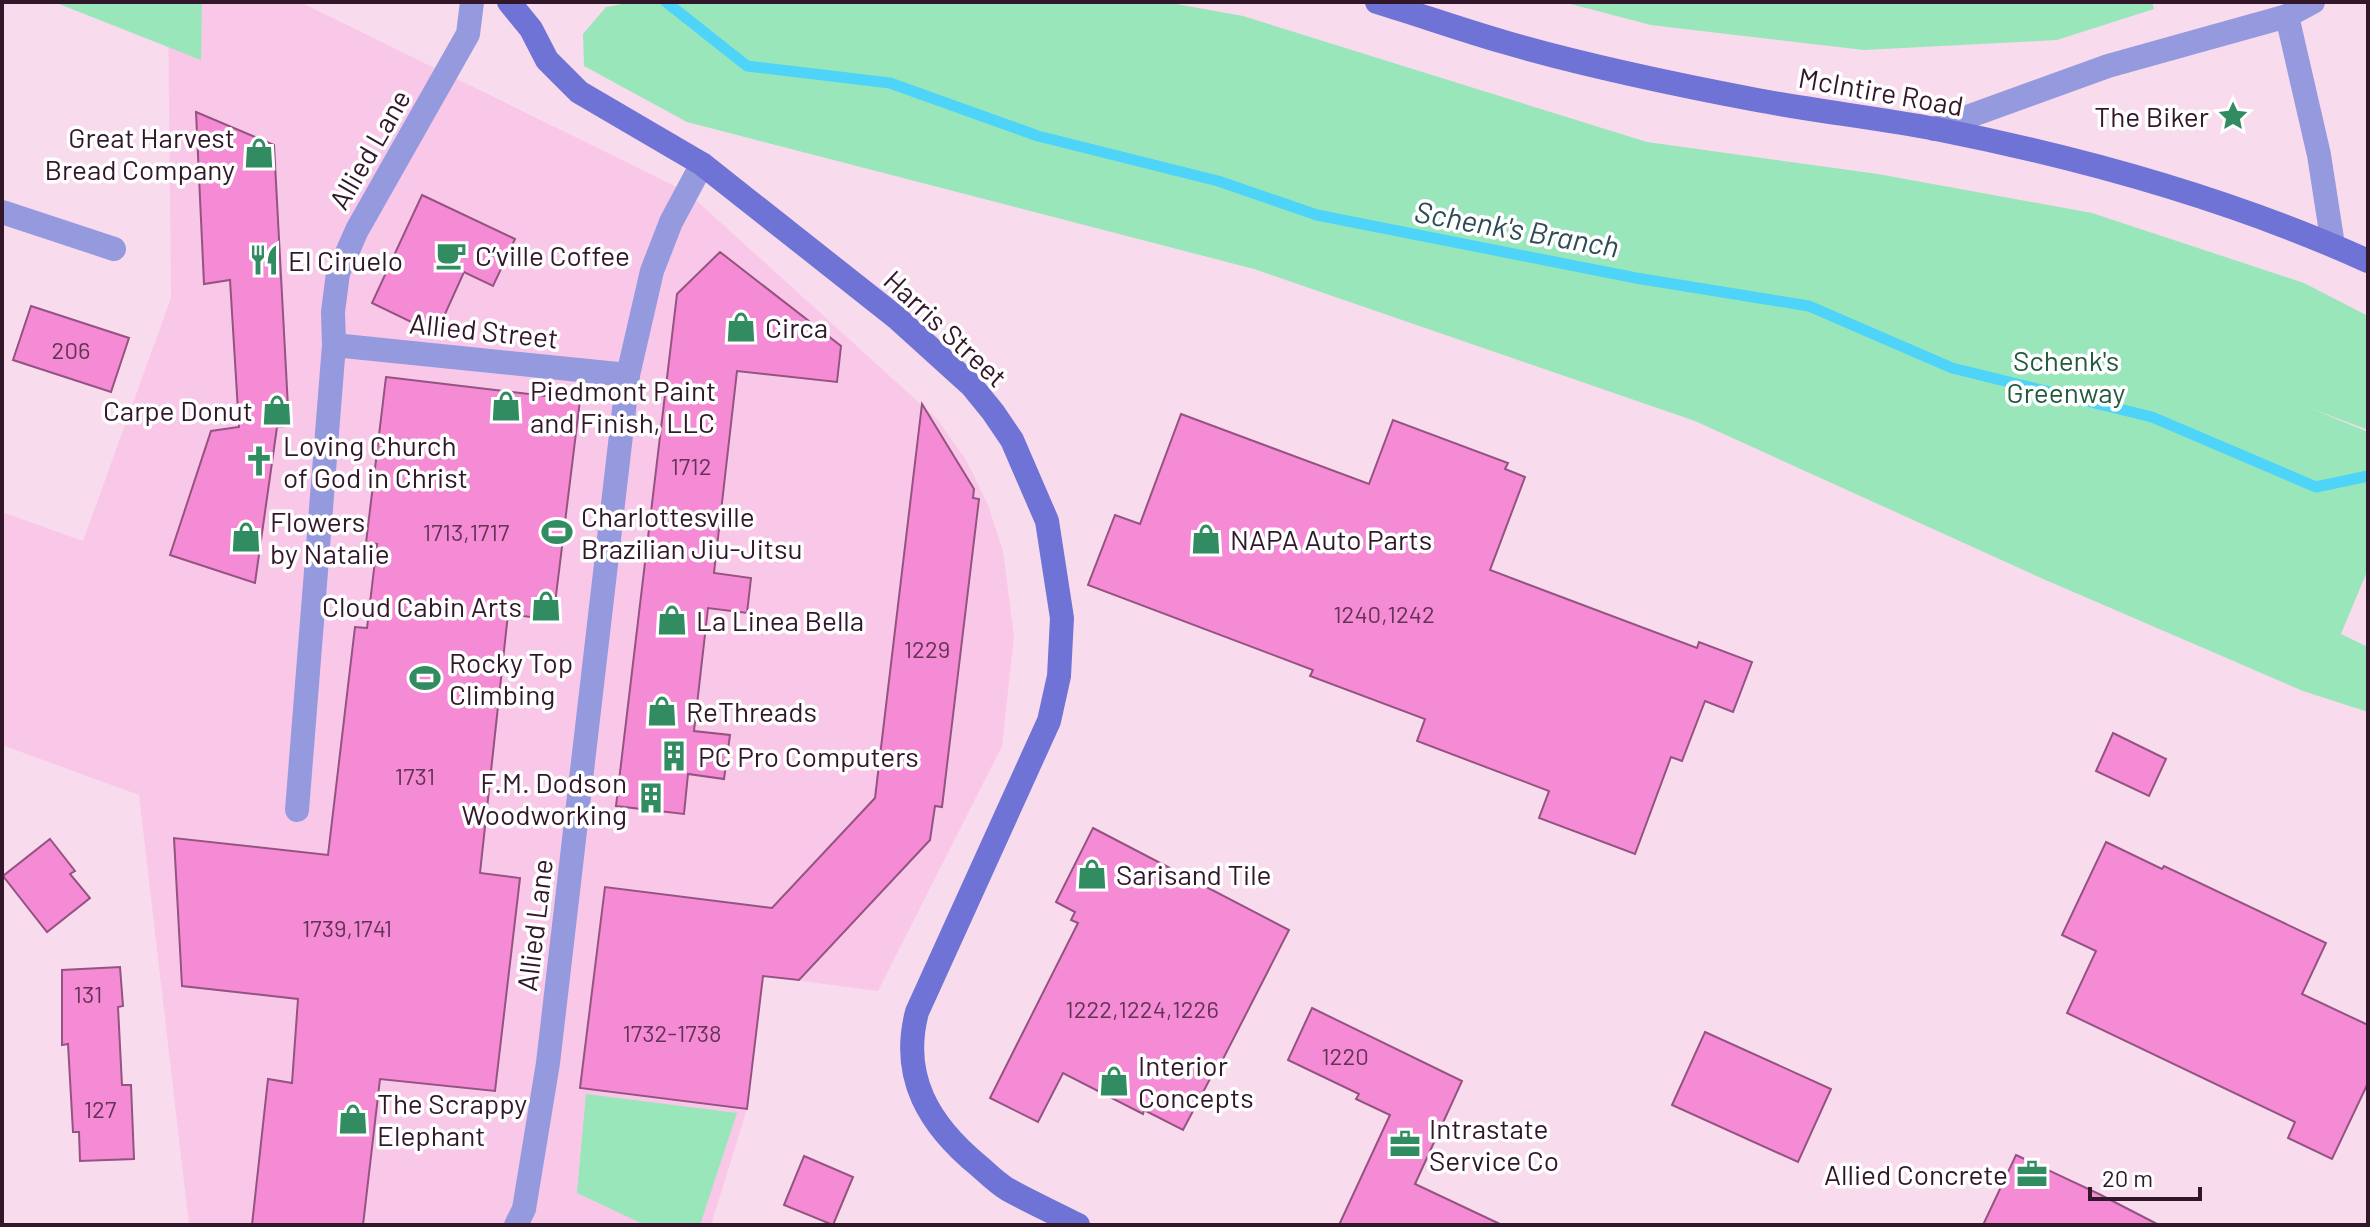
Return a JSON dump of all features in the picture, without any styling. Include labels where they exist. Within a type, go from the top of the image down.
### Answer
[{"type":"street","name":"Allied Lane","points":[[297,810],[338,273],[357,230],[468,34],[472,2]]},
{"type":"street","name":"Harris Street","points":[[509,2],[531,29],[547,60],[579,92],[702,164],[897,318],[971,385],[1012,440],[1047,521],[1062,618],[1059,676],[1049,721],[917,1012],[911,1048],[919,1092],[931,1116],[951,1142],[1005,1187],[1078,1225]]},
{"type":"street","name":"McIntire Road","points":[[1377,2],[1506,43],[1577,61],[1758,100],[1934,129],[2063,156],[2190,193],[2333,245],[2368,261]]},
{"type":"street","points":[[1934,129],[2108,66],[2287,16],[2313,2]]},
{"type":"street","points":[[2287,16],[2319,155],[2333,245]]},
{"type":"street","name":"Allied Lane","points":[[516,1225],[524,1209],[548,1063],[628,375],[652,271],[671,222],[702,164]]},
{"type":"street","points":[[2,212],[114,249]]},
{"type":"street","name":"Allied Street","points":[[334,345],[628,375]]},
{"type":"shaded area","points":[[168,2],[300,2],[687,192],[937,419],[966,460],[988,505],[1003,551],[1014,636],[1002,746],[878,991],[763,976],[747,1109],[711,1225],[189,1225],[139,795],[2,745],[2,512],[83,541],[171,298]]},
{"type":"green space","points":[[54,2],[202,2],[201,60]]},
{"type":"green space","name":"Schenk's Greenway","points":[[634,2],[1165,2],[1243,16],[1647,142],[1878,174],[2092,213],[2304,283],[2368,316],[2368,430],[2310,408],[2368,432],[2368,569],[2341,634],[2368,647],[2368,712],[2303,691],[2041,578],[1695,421],[1254,269],[687,122],[584,66],[583,34],[606,7]]},
{"type":"green space","points":[[1563,2],[2152,2],[2154,9],[2057,40],[1864,50],[1651,25]]},
{"type":"green space","points":[[586,1094],[737,1113],[700,1225],[645,1225],[577,1193]]},
{"type":"building","points":[[196,112],[274,145],[289,426],[277,427],[255,583],[170,555],[211,431],[239,427],[230,280],[204,284]]},
{"type":"building","name":"C’ville Coffee","points":[[422,195],[515,239],[493,286],[464,272],[436,334],[372,303]]},
{"type":"building","points":[[720,252],[841,346],[837,382],[737,371],[714,573],[751,578],[747,613],[708,608],[694,731],[730,735],[724,779],[688,774],[684,814],[616,806],[677,294]]},
{"type":"building","points":[[31,306],[129,338],[111,392],[13,360]]},
{"type":"building","points":[[386,377],[580,400],[553,620],[508,614],[480,873],[520,878],[495,1091],[380,1079],[363,1225],[252,1225],[268,1079],[292,1083],[298,999],[182,986],[174,838],[328,855],[355,627],[367,628],[377,544],[366,543]]},
{"type":"building","points":[[922,404],[974,489],[973,498],[979,499],[942,807],[935,806],[930,840],[799,980],[763,976],[747,1109],[580,1088],[605,887],[772,908],[875,798]]},
{"type":"building","points":[[1181,414],[1369,484],[1393,420],[1508,463],[1505,469],[1525,477],[1490,570],[1697,648],[1699,642],[1752,662],[1733,712],[1705,701],[1682,761],[1671,757],[1635,854],[1539,818],[1549,791],[1417,741],[1425,719],[1310,676],[1313,670],[1088,585],[1115,515],[1140,524]]},
{"type":"building","points":[[2113,733],[2166,759],[2149,796],[2096,771]]},
{"type":"building","points":[[1093,828],[1289,930],[1183,1130],[1144,1110],[1143,1114],[1063,1073],[1038,1122],[990,1098],[1078,923],[1071,920],[1075,912],[1056,902]]},
{"type":"building","points":[[50,839],[75,871],[70,874],[90,898],[47,932],[3,876]]},
{"type":"building","points":[[2106,842],[2326,943],[2302,994],[2368,1025],[2368,1083],[2332,1159],[2288,1138],[2295,1122],[2067,1013],[2096,951],[2062,935]]},
{"type":"building","points":[[120,967],[123,1006],[118,1007],[122,1085],[131,1085],[134,1159],[80,1161],[79,1132],[73,1132],[68,1044],[62,1045],[62,970]]},
{"type":"building","points":[[1312,1008],[1462,1081],[1415,1184],[1502,1225],[1339,1225],[1390,1115],[1356,1099],[1359,1094],[1288,1060]]},
{"type":"building","points":[[1705,1032],[1831,1089],[1798,1162],[1672,1105]]},
{"type":"building","name":"Allied Concrete","points":[[2016,1155],[2099,1194],[2159,1225],[1983,1225]]},
{"type":"building","points":[[804,1156],[853,1177],[833,1225],[784,1205]]},
{"type":"waterway","name":"Schenk's Branch","points":[[666,2],[747,66],[890,83],[1038,136],[1218,181],[1317,215],[1636,278],[1809,306],[1952,368],[2152,417],[2316,487],[2368,476]]},
{"type":"place","name":"The Biker","points":[[2233,116]]},
{"type":"place","name":"Great Harvest Bread Company","points":[[259,153]]},
{"type":"place","name":"C’ville Coffee","points":[[451,255]]},
{"type":"place","name":"El Ciruelo","points":[[264,260]]},
{"type":"place","name":"Circa","points":[[741,327]]},
{"type":"place","name":"Piedmont Paint and Finish, LLC","points":[[506,406]]},
{"type":"place","name":"Carpe Donut","points":[[277,410]]},
{"type":"place","name":"Loving Church of God in Christ","points":[[259,461]]},
{"type":"place","name":"Charlottesville Brazilian Jiu-Jitsu","points":[[557,532]]},
{"type":"place","name":"Flowers by Natalie","points":[[246,537]]},
{"type":"place","name":"NAPA Auto Parts","points":[[1206,539]]},
{"type":"place","name":"Cloud Cabin Arts","points":[[546,606]]},
{"type":"place","name":"La Linea Bella","points":[[672,620]]},
{"type":"place","name":"Rocky Top Climbing","points":[[425,678]]},
{"type":"place","name":"ReThreads","points":[[662,711]]},
{"type":"place","name":"PC Pro Computers","points":[[674,756]]},
{"type":"place","name":"F.M. Dodson Woodworking","points":[[651,798]]},
{"type":"place","name":"Sarisand Tile","points":[[1092,874]]},
{"type":"place","name":"Interior Concepts","points":[[1114,1081]]},
{"type":"place","name":"The Scrappy Elephant","points":[[353,1119]]},
{"type":"place","name":"Intrastate Service Co","points":[[1405,1144]]},
{"type":"place","name":"Allied Concrete","points":[[2032,1174]]}]
